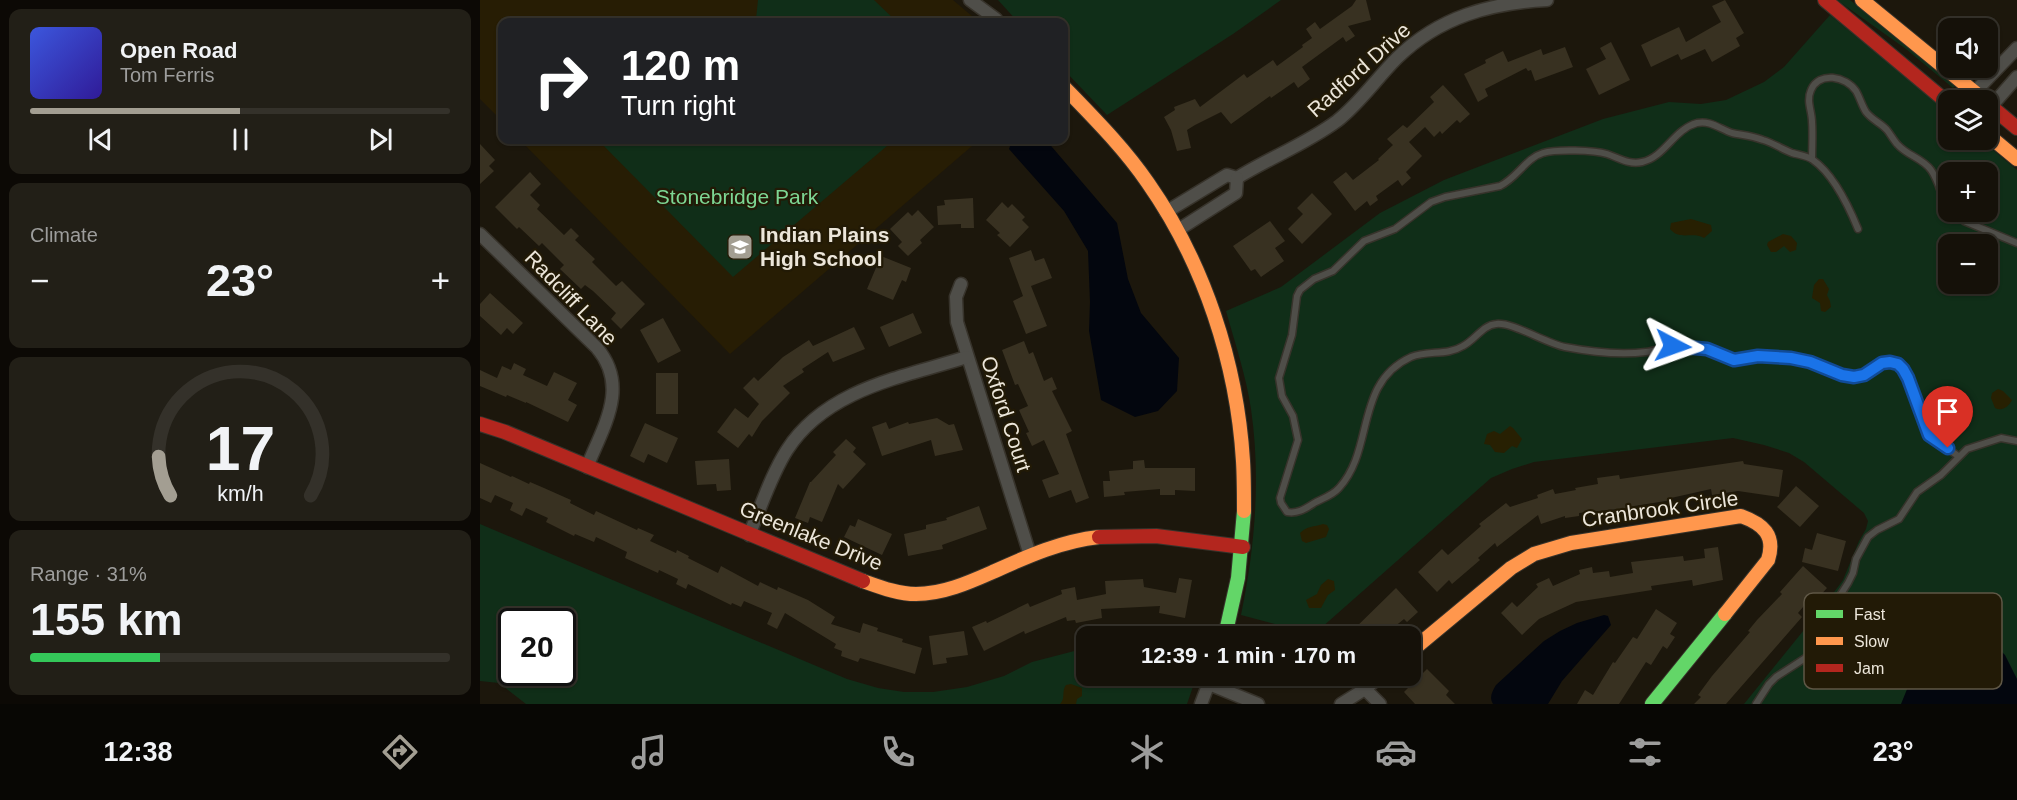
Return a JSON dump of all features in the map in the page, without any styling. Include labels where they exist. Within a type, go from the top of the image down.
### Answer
[{"type":"street","points":[[970,0],[994,18]]},
{"type":"street","points":[[980,0],[995,18]]},
{"type":"street","name":"Radford Drive","points":[[1166,212],[1227,175],[1237,178],[1335,122],[1358,102],[1398,57],[1429,33],[1461,16],[1497,2],[1547,0]]},
{"type":"street","points":[[1825,0],[1938,95]]},
{"type":"street","points":[[1862,0],[1968,90]]},
{"type":"street","points":[[1990,90],[2017,48]]},
{"type":"street","points":[[1998,91],[2017,77]]},
{"type":"street","points":[[1068,91],[1129,157],[1150,185],[1178,230],[1204,282],[1215,314],[1236,395],[1245,496],[1243,547],[1227,626]]},
{"type":"street","points":[[1998,114],[2017,128]]},
{"type":"street","points":[[1998,143],[2017,159]]},
{"type":"street","name":"Radford Drive","points":[[1178,230],[1236,193],[1237,178]]},
{"type":"street","name":"Radcliff Lane","points":[[480,234],[597,348],[606,361],[614,382],[613,395],[609,413],[587,467]]},
{"type":"street","name":"Oxford Court","points":[[961,284],[956,297],[957,322],[1030,555]]},
{"type":"street","points":[[749,535],[780,462],[793,440],[827,408],[854,393],[967,357]]},
{"type":"street","name":"Greenlake Drive","points":[[480,424],[505,432],[853,578],[883,588],[915,594],[959,586],[1030,555],[1071,542],[1110,536],[1197,539],[1243,547]]},
{"type":"street","name":"Cranbrook Circle","points":[[1421,643],[1511,568],[1534,554],[1571,543],[1741,516],[1751,519],[1767,532],[1772,551],[1768,560],[1652,704]]},
{"type":"street","points":[[1201,704],[1208,686]]},
{"type":"street","points":[[1223,686],[1258,704]]},
{"type":"street","points":[[1341,704],[1369,686]]},
{"type":"street","points":[[1365,689],[1380,704]]},
{"type":"lane","points":[[1812,159],[1812,122],[1808,101],[1810,91],[1818,80],[1825,77],[1844,81],[1856,91],[1865,111],[1887,130],[1903,150],[1930,168],[1938,184]]},
{"type":"lane","points":[[1858,228],[1836,187],[1825,171],[1812,159],[1791,153],[1764,140],[1732,133],[1710,123],[1698,123],[1679,133],[1657,154],[1639,163],[1592,151],[1544,153],[1535,157],[1507,182],[1494,188],[1445,197],[1431,202],[1395,229],[1364,241],[1333,272],[1314,279],[1305,285],[1297,296],[1292,335],[1279,378],[1282,396],[1293,416],[1298,441],[1286,477],[1281,504],[1287,512],[1301,511],[1341,486],[1355,462],[1369,407],[1380,383],[1394,369],[1412,357],[1459,349],[1489,325],[1497,324],[1507,324],[1554,344],[1599,352],[1644,353],[1673,346],[1707,349],[1734,360],[1758,356],[1791,358],[1854,377],[1864,375],[1882,363],[1898,364],[1908,378],[1929,435],[1958,456]]},
{"type":"lane","points":[[1966,222],[2017,243]]},
{"type":"lane","points":[[1842,593],[1868,537],[1899,519],[1917,492],[1941,475],[1958,456],[1967,449],[1992,440],[2001,438],[2017,441]]},
{"type":"lane","points":[[1756,704],[1776,676],[1804,659]]},
{"type":"shaded area","points":[[480,0],[953,0],[974,18],[498,18],[498,117],[480,99]]},
{"type":"shaded area","name":"Indian Plains High School","points":[[524,144],[974,144],[730,354]]},
{"type":"shaded area","points":[[1011,144],[1049,144],[1117,223],[1128,279],[1141,313],[1179,358],[1177,391],[1158,411],[1135,417],[1101,400],[1089,331],[1088,251],[1064,211],[1009,149]]},
{"type":"shaded area","points":[[1604,615],[1608,616],[1611,625],[1562,681],[1548,704],[1493,704],[1491,697],[1496,685],[1544,641],[1577,623]]},
{"type":"shaded area","points":[[2002,652],[2017,679],[2017,704],[1901,704],[1907,689],[2002,689]]},
{"type":"green space","points":[[758,0],[874,0],[893,18],[756,18]]},
{"type":"green space","points":[[998,0],[1281,0],[1233,34],[1107,115],[1068,74],[1068,18],[1014,18]]},
{"type":"green space","points":[[1837,0],[1850,0],[1938,72],[1938,76],[1906,49]]},
{"type":"green space","points":[[1830,15],[1938,104],[1938,150],[1993,150],[2017,170],[2017,704],[1744,704],[1804,630],[1804,689],[2002,689],[2002,593],[1833,593],[1843,580],[1866,529],[1868,521],[1864,513],[1804,462],[1789,453],[1733,438],[1534,462],[1512,469],[1491,478],[1323,626],[1283,626],[1241,615],[1253,538],[1256,461],[1249,397],[1226,311],[1281,287],[1380,213],[1444,180],[1603,119],[1669,102],[1701,104],[1726,100],[1764,82],[1784,67]]},
{"type":"green space","points":[[1941,78],[1945,78],[1955,86],[1953,88]]},
{"type":"green space","name":"Stonebridge Park","points":[[602,144],[889,144],[733,277]]},
{"type":"green space","points":[[480,524],[847,679],[878,688],[904,692],[933,692],[967,687],[1004,676],[1032,662],[1076,651],[1076,686],[1193,686],[1187,704],[526,704],[503,686],[576,686],[576,608],[498,608],[498,683],[480,681]]},
{"type":"sand","points":[[1691,219],[1711,225],[1712,231],[1704,238],[1674,233],[1670,229],[1671,223]]},
{"type":"sand","points":[[1783,234],[1791,236],[1797,243],[1796,250],[1790,252],[1784,246],[1776,252],[1771,252],[1767,245],[1768,242]]},
{"type":"sand","points":[[1819,279],[1823,279],[1829,289],[1827,295],[1831,307],[1825,312],[1821,311],[1820,303],[1812,298],[1814,285]]},
{"type":"sand","points":[[1998,389],[2012,400],[2003,409],[1995,408],[1991,398],[1992,393]]},
{"type":"sand","points":[[1510,426],[1522,439],[1517,448],[1512,446],[1504,453],[1495,452],[1490,445],[1484,444],[1487,434],[1494,431],[1500,434]]},
{"type":"sand","points":[[1323,524],[1329,529],[1326,537],[1306,543],[1302,541],[1300,533]]},
{"type":"sand","points":[[1328,579],[1334,581],[1335,590],[1328,595],[1321,608],[1309,608],[1306,600],[1317,594],[1321,585]]},
{"type":"sand","points":[[1071,684],[1082,688],[1082,696],[1077,699],[1076,704],[1060,704],[1066,685]]},
{"type":"building","points":[[1356,0],[1366,0],[1371,20],[1348,26],[1355,36],[1346,42],[1343,37],[1302,67],[1310,79],[1298,88],[1294,82],[1231,124],[1221,112],[1195,125],[1187,130],[1191,148],[1177,151],[1171,130],[1164,117],[1175,110],[1174,107],[1195,99],[1200,107],[1244,74],[1247,78],[1273,60],[1277,66],[1312,38],[1306,29],[1315,22],[1320,29],[1352,6]]},
{"type":"building","points":[[1725,0],[1744,33],[1736,38],[1740,46],[1712,62],[1705,49],[1681,60],[1678,54],[1651,67],[1641,45],[1679,27],[1686,42],[1721,22],[1712,6]]},
{"type":"building","points":[[1611,42],[1630,80],[1599,95],[1586,69],[1606,59],[1600,48]]},
{"type":"building","points":[[1565,47],[1573,67],[1535,81],[1531,70],[1528,71],[1526,68],[1485,89],[1488,96],[1478,102],[1464,74],[1503,51],[1508,62],[1541,49],[1543,55]]},
{"type":"building","points":[[1443,85],[1470,114],[1460,123],[1457,120],[1442,134],[1440,131],[1434,137],[1425,127],[1409,142],[1422,156],[1406,172],[1411,178],[1402,186],[1398,180],[1376,196],[1378,200],[1370,206],[1367,201],[1355,211],[1333,182],[1346,172],[1353,180],[1379,160],[1393,145],[1387,139],[1403,125],[1407,128],[1434,102],[1430,97]]},
{"type":"building","points":[[480,144],[495,160],[489,166],[494,171],[480,184]]},
{"type":"building","points":[[530,172],[541,184],[530,195],[540,205],[537,209],[564,235],[571,228],[579,236],[575,240],[595,259],[592,262],[616,286],[622,281],[645,304],[621,329],[611,319],[616,313],[585,285],[581,289],[560,269],[564,265],[542,243],[539,246],[519,227],[517,229],[495,207]]},
{"type":"building","points":[[1312,193],[1332,214],[1302,244],[1288,229],[1303,214],[1297,208]]},
{"type":"building","points":[[973,198],[974,228],[961,228],[961,224],[938,225],[937,206],[945,205],[944,200]]},
{"type":"building","points":[[1002,202],[1008,208],[1012,204],[1025,217],[1022,220],[1029,227],[1010,247],[997,235],[1000,233],[986,220]]},
{"type":"building","points":[[918,210],[934,227],[908,256],[898,246],[902,242],[890,229],[908,212],[912,216]]},
{"type":"building","points":[[1270,221],[1285,241],[1275,248],[1284,261],[1261,277],[1255,269],[1251,271],[1233,246]]},
{"type":"building","points":[[1031,250],[1035,261],[1044,258],[1052,278],[1031,286],[1047,326],[1026,334],[1013,301],[1023,296],[1009,258]]},
{"type":"building","points":[[881,256],[911,268],[906,282],[902,280],[893,300],[867,289]]},
{"type":"building","points":[[490,293],[523,323],[513,334],[507,328],[501,335],[480,316],[480,304]]},
{"type":"building","points":[[913,313],[922,333],[889,347],[880,327]]},
{"type":"building","points":[[663,318],[681,351],[658,363],[640,330]]},
{"type":"building","points":[[854,327],[865,349],[833,362],[828,352],[802,369],[804,372],[783,386],[790,393],[762,421],[752,437],[749,434],[738,448],[717,432],[735,408],[748,418],[759,404],[743,388],[754,377],[758,381],[783,357],[809,340],[813,346]]},
{"type":"building","points":[[1024,341],[1029,354],[1033,352],[1044,381],[1052,377],[1057,389],[1052,391],[1072,431],[1066,434],[1089,498],[1076,503],[1071,490],[1049,498],[1042,480],[1059,474],[1044,440],[1032,446],[1026,433],[1029,432],[1019,410],[1028,406],[1018,384],[1015,385],[1002,350]]},
{"type":"building","points":[[514,363],[526,369],[523,375],[547,386],[554,372],[577,383],[568,400],[577,405],[568,422],[526,402],[507,395],[506,397],[480,386],[480,370],[497,378],[502,366],[511,370]]},
{"type":"building","points":[[656,373],[678,373],[678,414],[656,414]]},
{"type":"building","points":[[937,418],[949,425],[954,424],[963,450],[935,456],[931,440],[882,456],[872,427],[886,422],[889,429],[908,422],[909,424]]},
{"type":"building","points":[[645,423],[678,438],[667,463],[648,454],[644,463],[630,456]]},
{"type":"building","points":[[846,439],[856,448],[853,452],[866,464],[843,489],[838,484],[822,522],[810,517],[808,523],[795,518],[810,482],[836,455],[833,452]]},
{"type":"building","points":[[729,459],[731,490],[717,491],[716,484],[697,485],[695,461]]},
{"type":"building","points":[[1144,460],[1145,468],[1195,468],[1195,491],[1175,490],[1175,495],[1160,495],[1160,489],[1124,492],[1125,495],[1104,497],[1103,481],[1110,481],[1109,471],[1133,469],[1133,461]]},
{"type":"building","points":[[1743,461],[1744,464],[1783,470],[1779,497],[1738,491],[1712,495],[1711,489],[1671,498],[1672,500],[1628,508],[1579,513],[1579,516],[1565,518],[1565,516],[1541,524],[1538,515],[1497,547],[1495,543],[1478,558],[1480,560],[1452,584],[1449,580],[1437,592],[1418,572],[1442,549],[1448,555],[1481,526],[1479,524],[1506,503],[1510,507],[1538,498],[1537,495],[1553,489],[1555,494],[1598,484],[1597,478],[1619,475],[1620,479]]},
{"type":"building","points":[[480,463],[571,500],[570,503],[594,515],[596,511],[637,530],[638,528],[654,535],[650,541],[676,553],[677,550],[718,573],[721,566],[758,586],[760,582],[777,590],[778,587],[808,600],[835,617],[831,624],[860,633],[863,623],[878,628],[877,631],[903,639],[902,642],[922,648],[915,674],[860,658],[858,662],[841,656],[842,651],[834,648],[836,644],[785,613],[777,629],[767,624],[772,613],[744,601],[741,607],[732,603],[731,605],[688,584],[686,589],[676,584],[678,579],[625,558],[627,552],[596,537],[594,542],[575,534],[574,536],[546,522],[548,518],[526,508],[522,516],[510,510],[513,503],[495,495],[491,503],[480,498]]},
{"type":"building","points":[[1796,486],[1819,506],[1800,527],[1777,507]]},
{"type":"building","points":[[979,506],[987,529],[942,545],[943,549],[908,556],[904,534],[926,529],[926,525],[947,520],[946,518]]},
{"type":"building","points":[[858,519],[892,534],[882,555],[844,537],[850,525],[855,527]]},
{"type":"building","points":[[1817,533],[1846,541],[1838,571],[1802,562],[1805,548],[1812,550]]},
{"type":"building","points":[[1718,547],[1723,580],[1693,586],[1692,580],[1651,586],[1652,590],[1576,602],[1539,619],[1522,635],[1501,613],[1512,602],[1517,607],[1538,587],[1536,584],[1549,578],[1553,586],[1580,574],[1579,570],[1592,567],[1593,573],[1609,571],[1610,577],[1633,573],[1631,562],[1683,556],[1684,561],[1705,558],[1704,549]]},
{"type":"building","points":[[1803,566],[1827,588],[1822,593],[1804,593],[1804,606],[1798,613],[1802,617],[1726,704],[1694,704],[1701,697],[1698,695],[1712,676],[1750,632],[1748,631],[1782,594],[1780,592]]},
{"type":"building","points":[[1179,578],[1192,580],[1185,618],[1159,613],[1160,606],[1101,609],[1102,618],[1076,623],[1075,620],[1067,621],[1066,617],[1025,634],[1024,631],[984,651],[972,627],[986,621],[987,623],[1028,603],[1030,607],[1062,594],[1061,590],[1075,587],[1077,600],[1106,594],[1105,581],[1143,579],[1144,587],[1176,593]]},
{"type":"building","points":[[1396,588],[1418,612],[1407,622],[1404,619],[1395,626],[1357,626]]},
{"type":"building","points":[[1656,609],[1677,623],[1670,634],[1675,637],[1667,649],[1663,646],[1651,665],[1646,662],[1619,704],[1577,704],[1585,690],[1593,695],[1613,662],[1615,663],[1633,637],[1637,639]]},
{"type":"building","points":[[964,631],[968,655],[946,658],[947,663],[933,665],[929,636]]},
{"type":"building","points":[[1427,669],[1449,691],[1446,695],[1455,704],[1415,704],[1404,692],[1410,686],[1421,686],[1421,675]]},
{"type":"traffic: fast","points":[[1227,626],[1238,578],[1244,511]]},
{"type":"traffic: fast","points":[[1652,704],[1725,614]]},
{"type":"traffic: slow","points":[[1862,0],[1972,90]]},
{"type":"traffic: slow","points":[[1068,91],[1119,145],[1139,170],[1168,214],[1201,280],[1214,315],[1234,387],[1243,461],[1244,511]]},
{"type":"traffic: slow","points":[[1998,143],[2017,159]]},
{"type":"traffic: slow","points":[[1421,643],[1511,568],[1534,554],[1571,543],[1741,516],[1756,523],[1766,532],[1769,537],[1770,551],[1768,560],[1725,614]]},
{"type":"traffic: slow","points":[[863,581],[903,593],[937,592],[966,583],[1045,550],[1099,537]]},
{"type":"traffic: jam","points":[[1825,0],[1938,95]]},
{"type":"traffic: jam","points":[[1998,112],[2017,128]]},
{"type":"traffic: jam","points":[[480,424],[505,432],[863,581]]},
{"type":"traffic: jam","points":[[1099,537],[1156,536],[1243,547]]},
{"type":"place","name":"Indian Plains High School","points":[[740,247]]},
{"type":"route","points":[[1673,346],[1707,349],[1734,360],[1758,356],[1791,358],[1854,377],[1864,375],[1882,363],[1898,364],[1908,378],[1929,435],[1948,448]]}]
